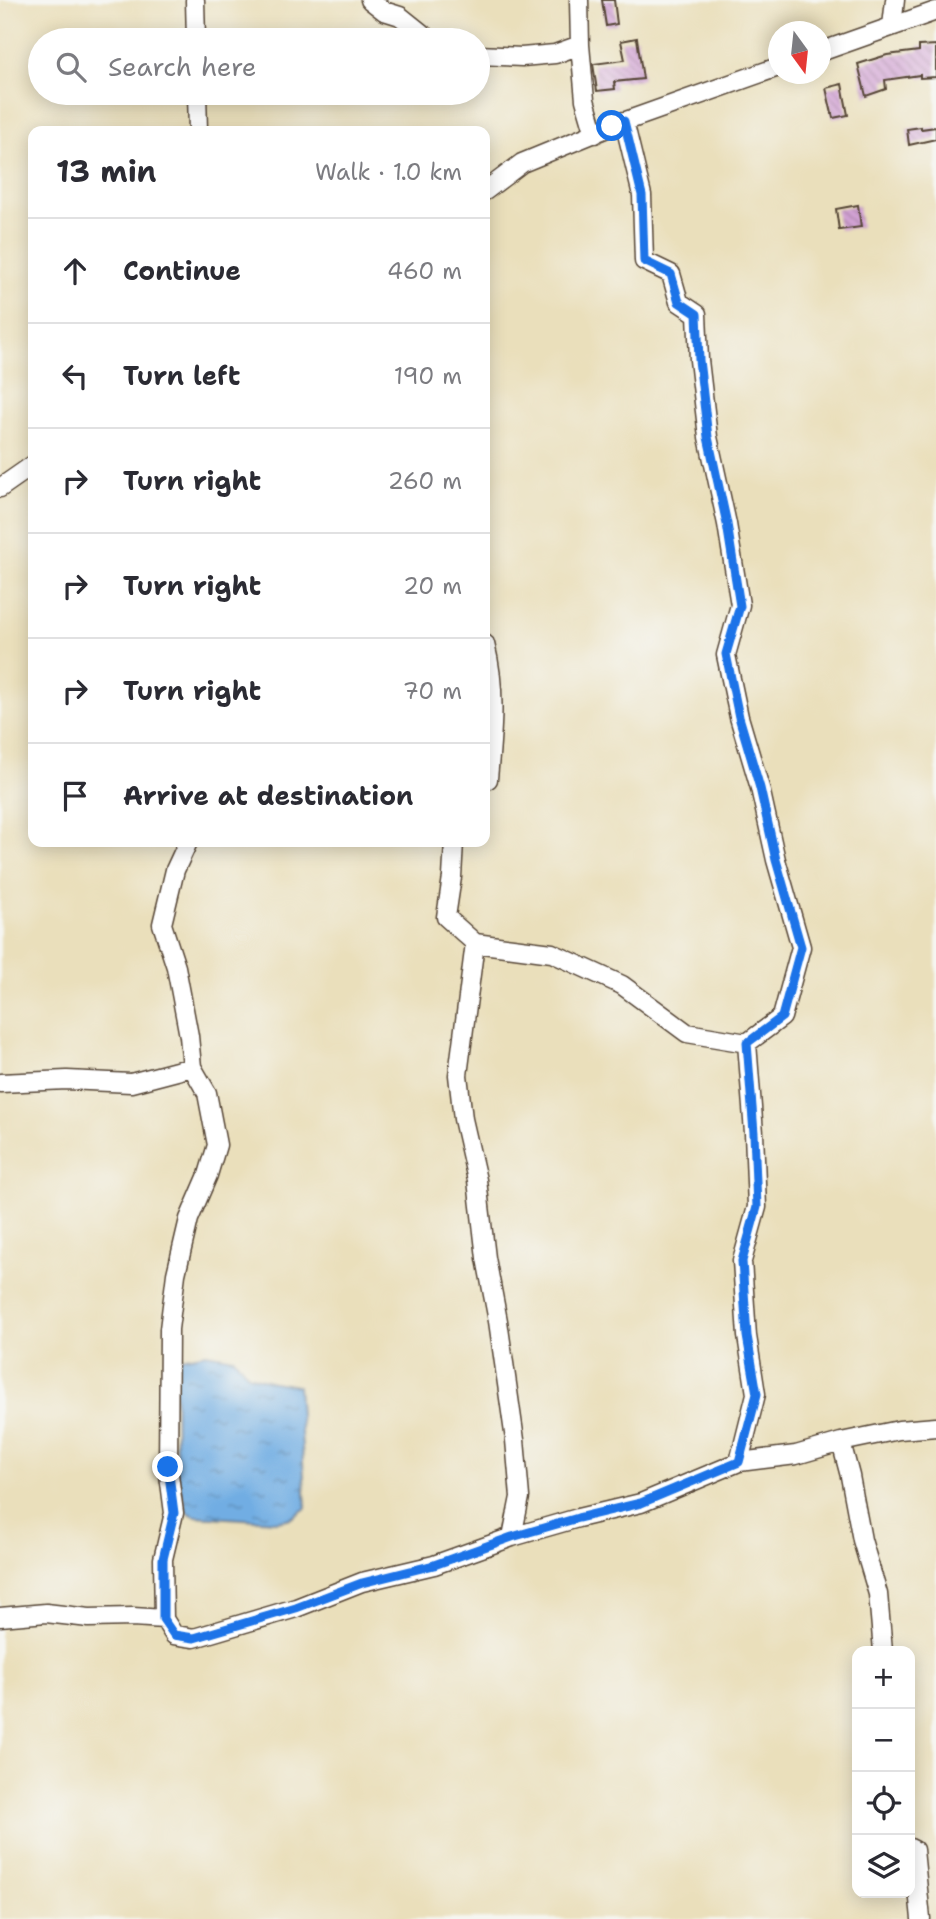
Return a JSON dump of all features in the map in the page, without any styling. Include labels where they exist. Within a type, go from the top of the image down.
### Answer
[{"type":"street","points":[[195,0],[196,28]]},
{"type":"street","points":[[370,0],[384,10],[400,16],[415,28]]},
{"type":"street","points":[[579,0],[585,100],[594,134]]},
{"type":"street","points":[[892,26],[895,0]]},
{"type":"street","points":[[831,48],[936,11]]},
{"type":"street","points":[[490,56],[522,57],[555,54],[580,45]]},
{"type":"street","points":[[490,187],[522,163],[624,121],[768,71]]},
{"type":"street","points":[[197,105],[198,126]]},
{"type":"street","points":[[454,847],[446,917],[475,943],[552,953],[622,985],[687,1033],[747,1043],[782,1017],[801,947],[739,717],[726,654],[740,606],[727,524],[708,437],[699,360],[697,314],[679,302],[671,274],[644,261],[642,195],[624,121]]},
{"type":"street","points":[[0,488],[28,468]]},
{"type":"street","points":[[490,663],[494,717],[490,758]]},
{"type":"street","points":[[186,847],[175,870],[162,924],[176,967],[192,1067],[207,1093],[217,1145],[208,1175],[188,1219],[176,1273],[169,1329],[168,1467],[174,1513],[163,1559],[163,1619],[174,1635],[194,1638],[296,1608],[362,1583],[434,1565],[512,1537],[641,1503],[739,1462],[796,1455],[899,1430],[936,1427]]},
{"type":"street","points":[[475,943],[458,1074],[463,1119],[477,1180],[486,1258],[515,1440],[520,1497],[512,1537]]},
{"type":"street","points":[[739,1462],[757,1394],[747,1336],[742,1261],[757,1207],[747,1043]]},
{"type":"street","points":[[0,1083],[68,1080],[131,1083],[192,1067]]},
{"type":"street","points":[[841,1443],[862,1539],[878,1594],[883,1646]]},
{"type":"street","points":[[0,1617],[46,1613],[89,1618],[163,1619]]},
{"type":"street","points":[[915,1860],[921,1919]]},
{"type":"water","points":[[206,1353],[234,1358],[248,1375],[298,1386],[306,1508],[291,1518],[277,1521],[195,1516],[187,1512],[176,1470],[175,1359]]},
{"type":"building","points":[[602,0],[614,0],[617,24],[606,26]]},
{"type":"building","points":[[637,38],[643,79],[614,82],[615,89],[597,91],[593,64],[625,60],[621,41]]},
{"type":"building","points":[[936,45],[936,77],[920,78],[920,75],[885,80],[886,89],[866,96],[858,64],[887,55],[919,51],[919,46]]},
{"type":"building","points":[[842,84],[848,115],[833,118],[826,88]]},
{"type":"building","points":[[936,127],[936,139],[909,145],[907,129]]},
{"type":"building","points":[[858,205],[861,227],[839,230],[836,209]]},
{"type":"route","points":[[168,1467],[174,1513],[163,1559],[163,1619],[174,1635],[194,1638],[296,1608],[362,1583],[434,1565],[512,1537],[641,1503],[739,1462],[757,1394],[747,1336],[742,1261],[757,1207],[747,1043],[782,1017],[801,947],[739,717],[726,654],[740,606],[727,524],[708,437],[699,360],[697,314],[679,302],[671,274],[644,261],[642,195],[624,121],[612,126]]}]
